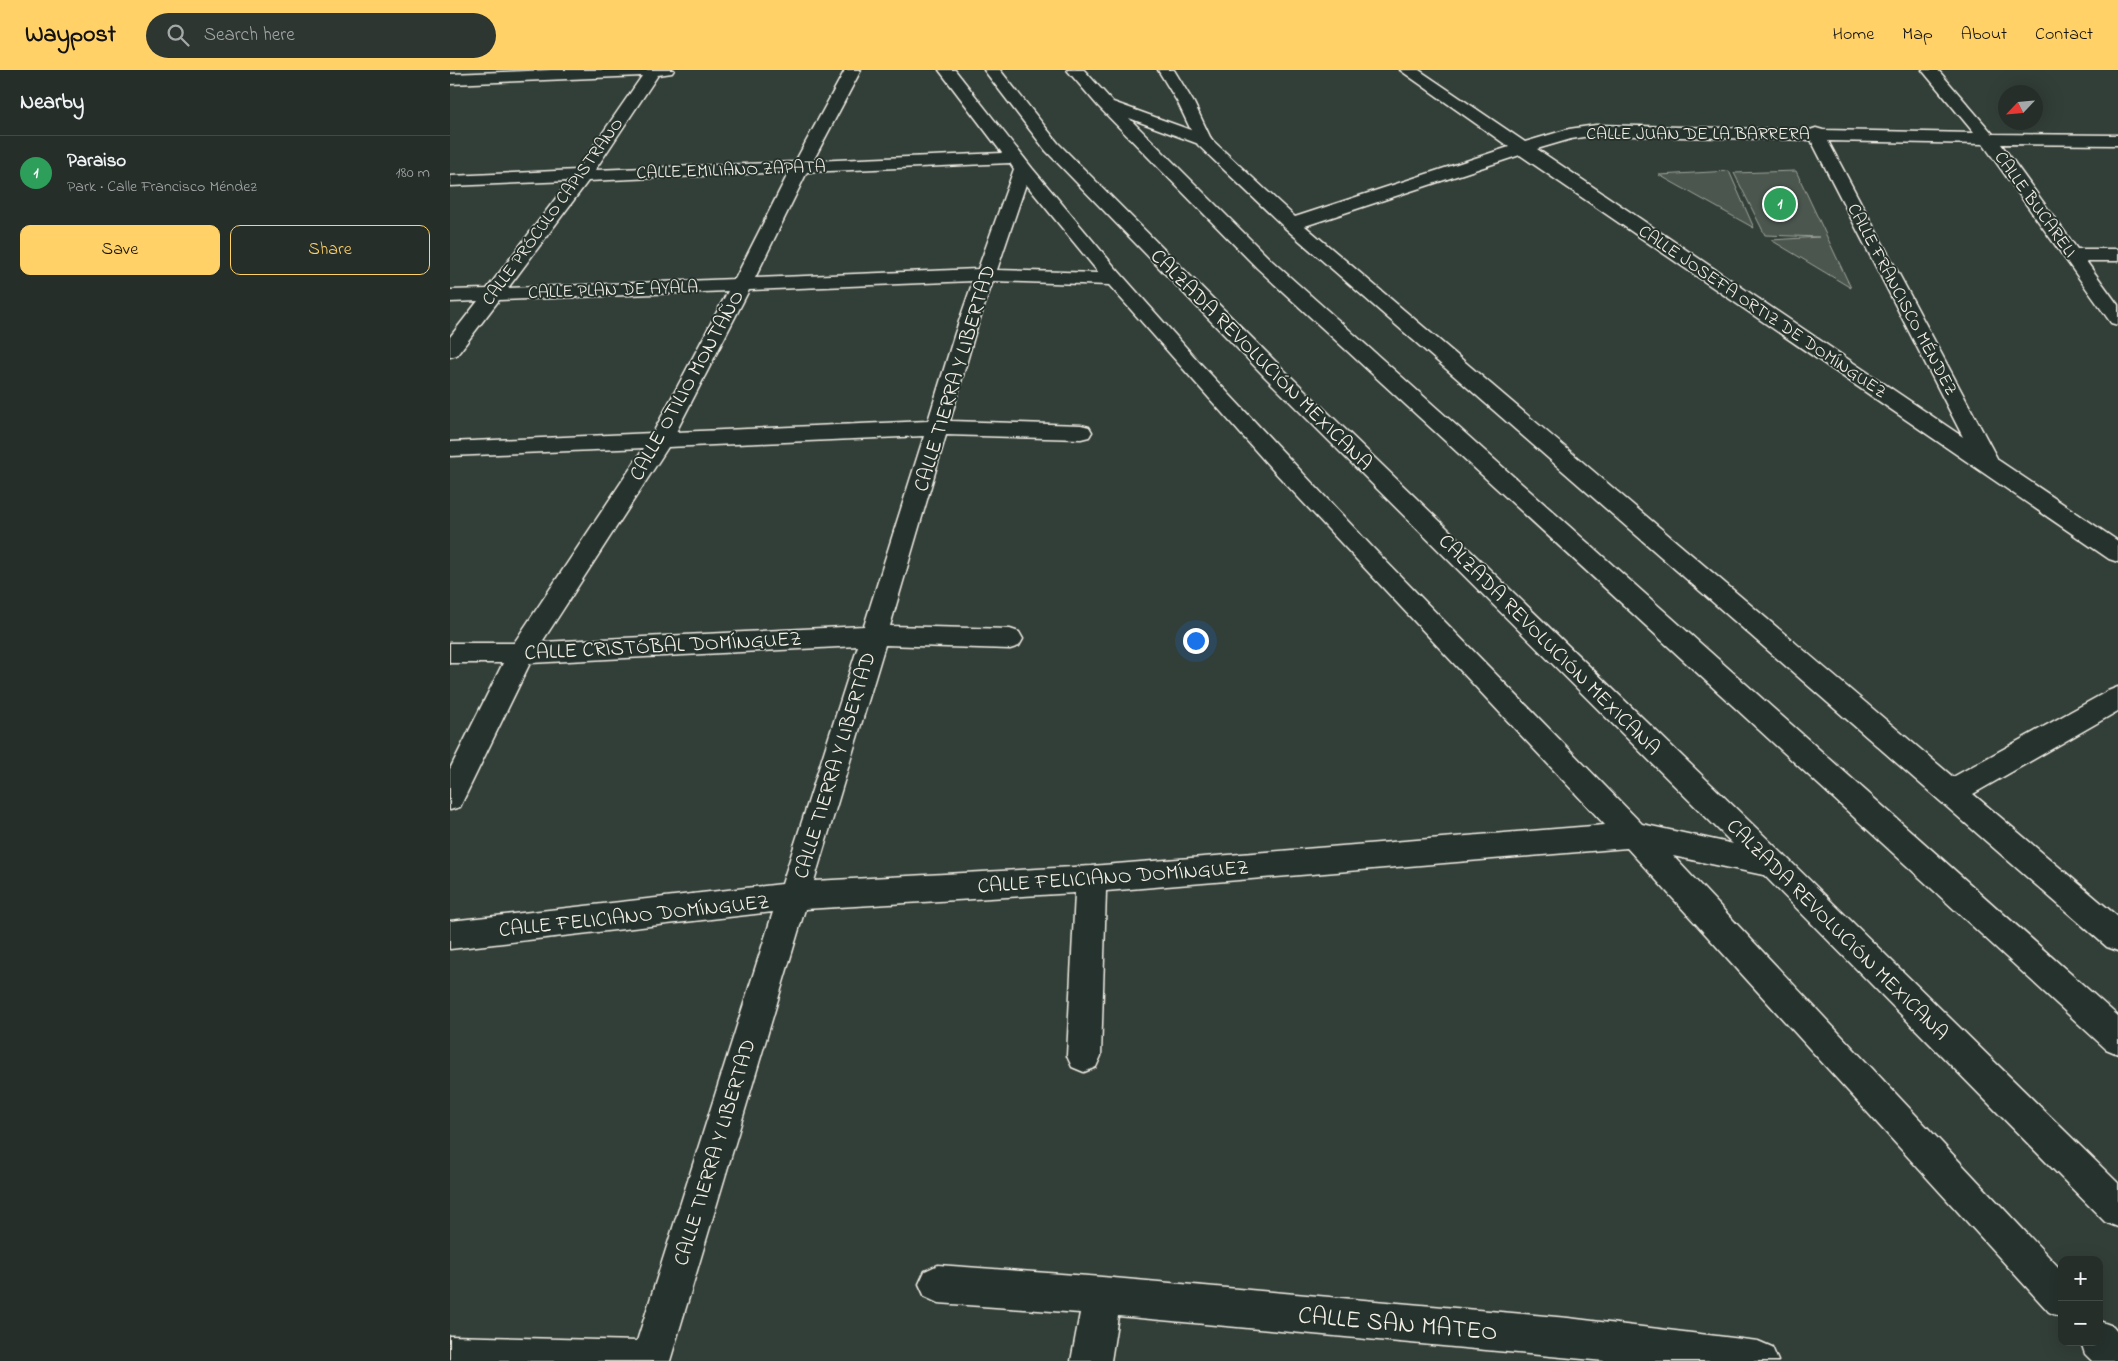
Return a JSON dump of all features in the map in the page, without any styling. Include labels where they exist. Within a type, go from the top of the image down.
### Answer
[{"type":"street","name":"CALLE PRÓCULO CAPISTRANO","points":[[450,351],[582,175],[653,70]]},
{"type":"street","points":[[451,80],[667,70]]},
{"type":"street","name":"CALLE OTILIO MONTAÑO","points":[[450,798],[521,653],[661,440],[801,166],[853,70]]},
{"type":"street","points":[[947,70],[1017,164],[1114,279],[1338,528],[1635,835],[2058,1295]]},
{"type":"street","name":"CALZADA REVOLUCIÓN MEXICANA","points":[[992,70],[1052,147],[1273,372],[1774,864],[2118,1208]]},
{"type":"street","points":[[1075,70],[1104,103],[1264,264],[2118,1038]]},
{"type":"street","points":[[1166,70],[1186,103],[1204,141],[1292,224],[2118,937]]},
{"type":"street","name":"CALLE JOSEFA ORTIZ DE DOMÍNGUEZ","points":[[1408,70],[1989,464],[2118,554]]},
{"type":"street","name":"CALLE BUCARELI","points":[[1930,70],[1989,140],[2118,318]]},
{"type":"street","points":[[1104,103],[1204,141]]},
{"type":"street","name":"CALLE JUAN DE LA BARRERA","points":[[1292,224],[1523,148],[1569,134],[1596,130],[1816,133],[1989,140],[2118,140]]},
{"type":"street","name":"CALLE FRANCISCO MÉNDEZ","points":[[1816,133],[1989,464]]},
{"type":"street","name":"CALLE EMILIANO ZAPATA","points":[[450,181],[801,166],[1017,164]]},
{"type":"street","name":"CALLE TIERRA Y LIBERTAD","points":[[650,1361],[875,635],[1017,164]]},
{"type":"street","points":[[2072,255],[2118,255]]},
{"type":"street","name":"CALLE PLAN DE AYALA","points":[[450,296],[985,275],[1114,279]]},
{"type":"street","points":[[450,450],[937,428],[1081,432]]},
{"type":"street","name":"CALLE CRISTÓBAL DOMÍNGUEZ","points":[[450,654],[521,653],[875,635],[1010,639]]},
{"type":"street","points":[[1952,792],[2118,698]]},
{"type":"street","name":"CALLE FELICIANO DOMÍNGUEZ","points":[[450,935],[793,896],[1091,879],[1635,835],[1774,864]]},
{"type":"street","points":[[1084,1056],[1091,879]]},
{"type":"street","name":"CALLE SAN MATEO","points":[[938,1284],[1102,1296],[1575,1349],[1758,1361]]},
{"type":"street","points":[[1091,1361],[1102,1296]]},
{"type":"street","points":[[2103,1344],[2118,1360]]},
{"type":"street","points":[[450,1356],[650,1361]]},
{"type":"shaded area","points":[[1729,171],[1754,228],[1659,175]]},
{"type":"shaded area","points":[[1796,171],[1851,288],[1771,240],[1819,237],[1765,235],[1734,173]]},
{"type":"place","name":"Paraiso","points":[[1780,204]]}]
